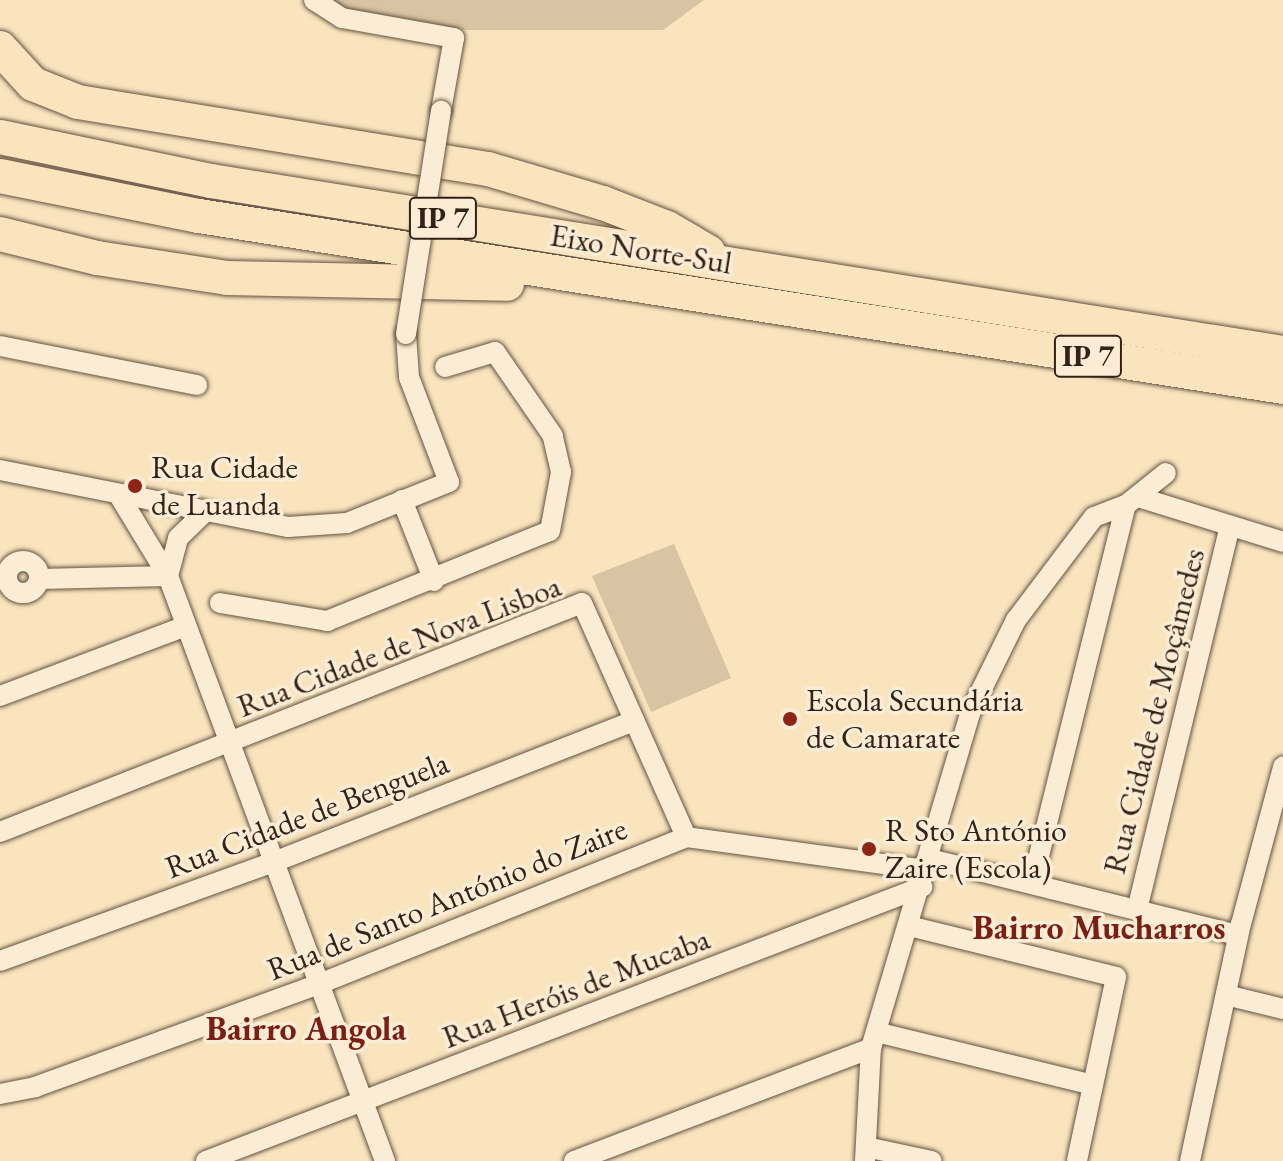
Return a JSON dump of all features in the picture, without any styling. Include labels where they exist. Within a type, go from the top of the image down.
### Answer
[{"type":"highway","points":[[0,48],[33,84],[78,102],[488,169],[616,208],[667,228],[725,262]]},
{"type":"highway","name":"Eixo Norte-Sul","points":[[0,137],[211,181],[1283,353]]},
{"type":"highway","name":"Eixo Norte-Sul","points":[[0,176],[199,216],[1283,387]]},
{"type":"highway","points":[[0,234],[97,258],[227,278],[473,281],[549,288],[598,277]]},
{"type":"street","points":[[0,470],[120,497],[308,528],[347,523],[449,482],[409,377],[406,334],[454,38],[342,18],[314,0]]},
{"type":"street","points":[[0,346],[197,385]]},
{"type":"street","points":[[220,603],[327,621],[541,539],[554,519],[561,472],[553,436],[495,352],[445,367]]},
{"type":"street","points":[[932,1161],[865,1154],[874,1040],[926,872],[970,713],[1016,620],[1094,517],[1132,501],[1166,473]]},
{"type":"street","points":[[120,497],[168,576],[385,1161]]},
{"type":"street","points":[[402,500],[434,581]]},
{"type":"street","points":[[1132,501],[1283,542]]},
{"type":"street","points":[[1032,884],[1132,501]]},
{"type":"street","points":[[168,576],[178,538],[205,512]]},
{"type":"street","name":"Rua Cidade de Moçâmedes","points":[[1137,910],[1230,526]]},
{"type":"street","points":[[4,584],[25,593],[39,579],[168,576]]},
{"type":"street","name":"Rua Cidade de Nova Lisboa","points":[[0,832],[582,603],[686,837]]},
{"type":"street","points":[[0,696],[186,626]]},
{"type":"street","name":"Rua Cidade de Benguela","points":[[0,961],[274,862],[634,721]]},
{"type":"street","points":[[1190,1161],[1238,935],[1282,778]]},
{"type":"street","name":"Rua de Santo António do Zaire","points":[[0,1094],[35,1087],[319,984],[686,837],[1032,884],[1238,935]]},
{"type":"street","name":"Rua Heróis de Mucaba","points":[[206,1161],[363,1102],[926,872]]},
{"type":"street","points":[[909,926],[1116,977],[1077,1161]]},
{"type":"street","points":[[1226,995],[1283,1009]]},
{"type":"street","points":[[574,1161],[874,1040],[1093,1085]]},
{"type":"shaded area","points":[[327,0],[704,0],[663,30],[463,30],[352,12]]},
{"type":"shaded area","points":[[674,544],[731,678],[651,712],[592,576]]},
{"type":"place","name":"Rua Cidade de Luanda","points":[[135,486]]},
{"type":"place","name":"Escola Secundária de Camarate","points":[[790,719]]},
{"type":"place","name":"R Sto António Zaire (Escola)","points":[[869,849]]},
{"type":"district","name":"Bairro Mucharros","points":[[1099,928]]},
{"type":"district","name":"Bairro Angola","points":[[306,1029]]}]
